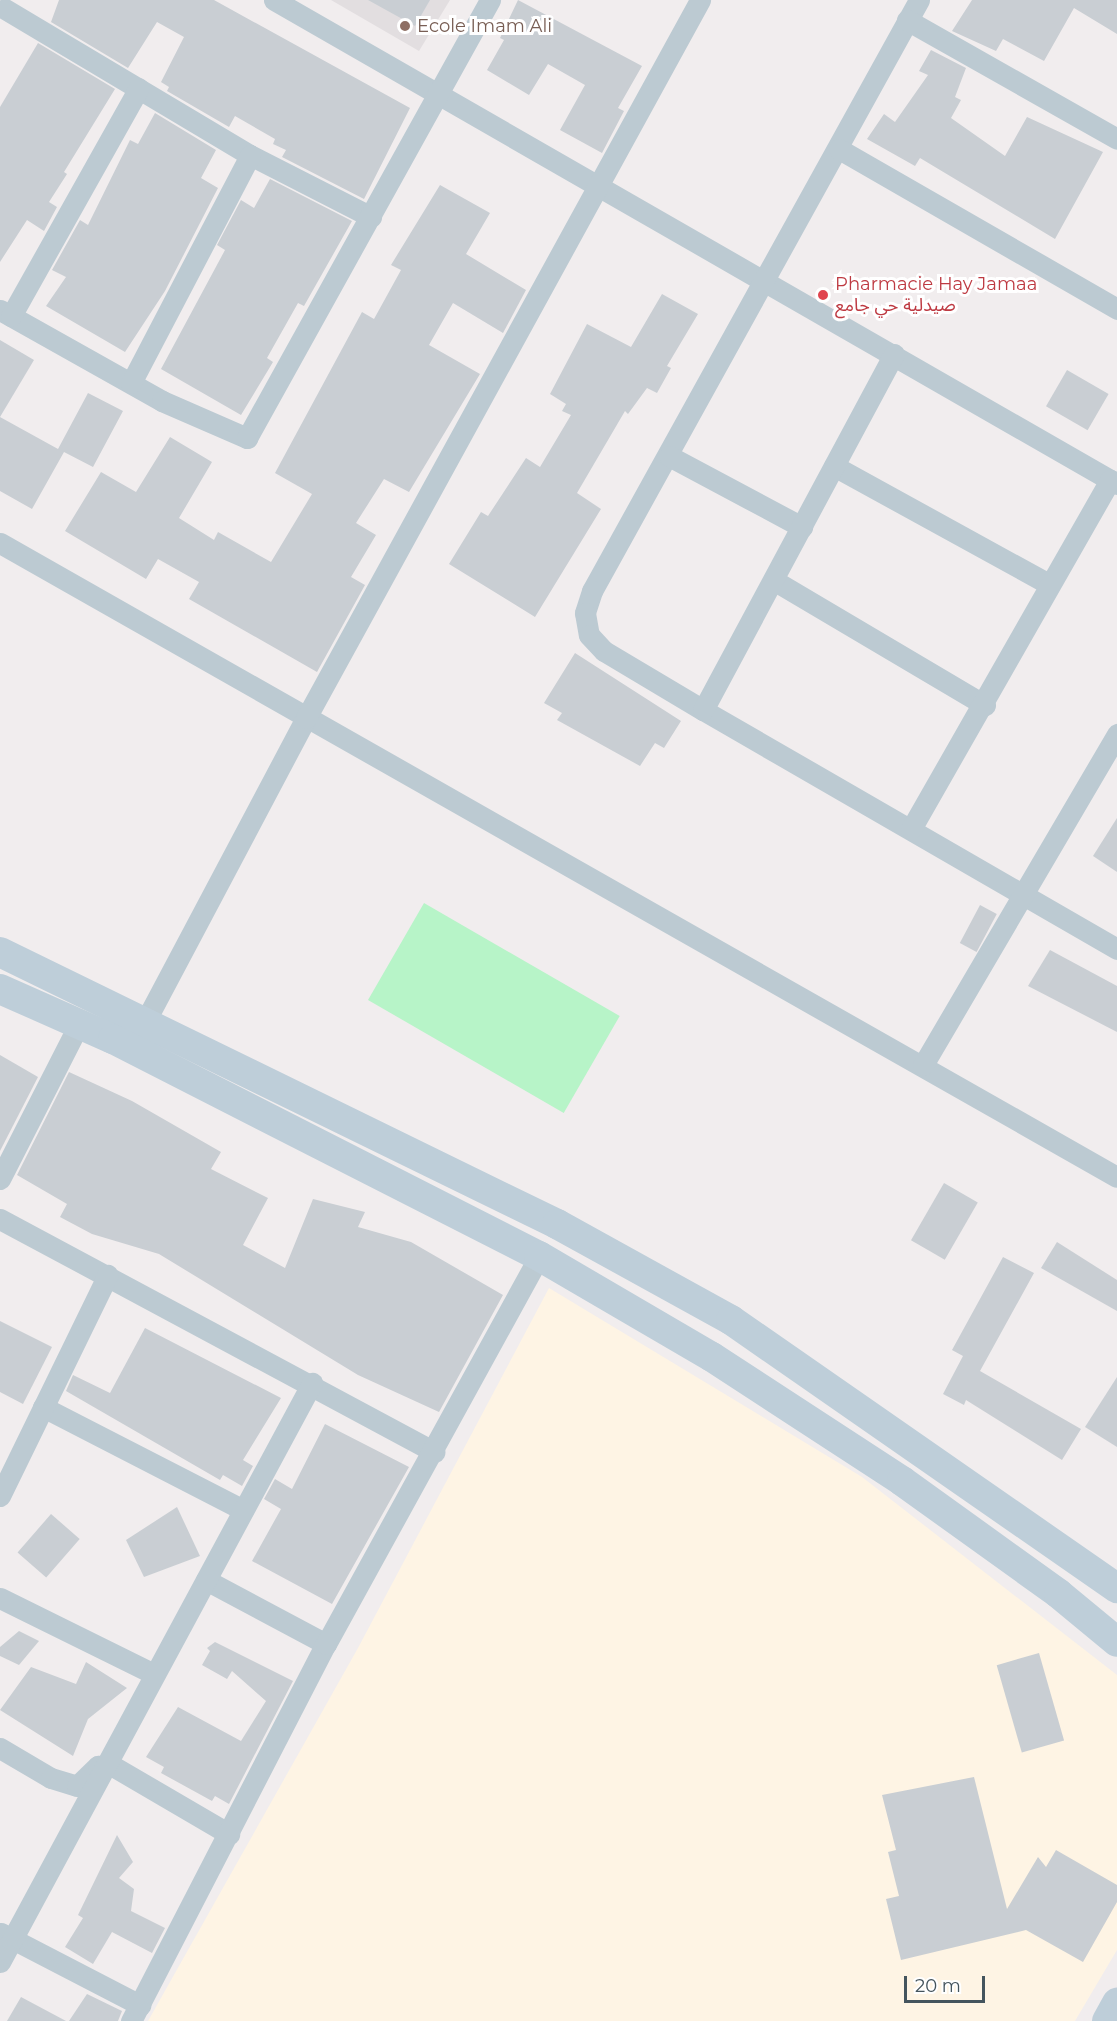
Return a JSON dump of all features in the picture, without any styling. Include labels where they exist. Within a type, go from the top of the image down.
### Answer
[{"type":"main road","points":[[0,952],[146,1020],[557,1224],[731,1320],[1117,1588]]},
{"type":"main road","points":[[0,989],[80,1024],[539,1256],[712,1358],[902,1481],[1059,1594],[1117,1642]]},
{"type":"main road","points":[[1107,2021],[1117,2003]]},
{"type":"street","points":[[274,0],[439,92],[1113,482],[1049,584],[985,705],[911,829]]},
{"type":"street","points":[[140,88],[5,313],[130,383],[247,438],[490,0]]},
{"type":"street","points":[[146,1020],[306,718],[700,0]]},
{"type":"street","points":[[919,0],[839,148],[761,280],[669,456],[592,591],[585,613],[589,635],[604,651],[703,710],[1117,949]]},
{"type":"street","points":[[5,9],[250,155],[371,217]]},
{"type":"street","points":[[908,20],[1117,139]]},
{"type":"street","points":[[839,148],[1117,309]]},
{"type":"street","points":[[130,383],[250,155]]},
{"type":"street","points":[[703,710],[775,581],[894,354]]},
{"type":"street","points":[[669,456],[802,527]]},
{"type":"street","points":[[834,466],[1049,584]]},
{"type":"street","points":[[0,543],[1117,1177]]},
{"type":"street","points":[[775,581],[985,705]]},
{"type":"street","points":[[923,1065],[1025,896],[1117,734]]},
{"type":"street","points":[[0,1179],[80,1024]]},
{"type":"street","points":[[0,1219],[312,1383],[434,1452]]},
{"type":"street","points":[[6,1936],[136,2013],[326,1644],[434,1452],[539,1256]]},
{"type":"street","points":[[1,1492],[108,1275]]},
{"type":"street","points":[[0,1962],[6,1936],[106,1764],[312,1383]]},
{"type":"street","points":[[43,1407],[243,1510]]},
{"type":"street","points":[[206,1580],[326,1644]]},
{"type":"street","points":[[0,1598],[154,1674]]},
{"type":"street","points":[[0,1748],[51,1778],[77,1786],[106,1764]]},
{"type":"street","points":[[106,1764],[229,1834]]},
{"type":"shaded area","name":"Ecole Imam Ali","points":[[331,0],[450,0],[419,51]]},
{"type":"shaded area","points":[[549,1288],[862,1477],[1117,1675],[1117,1950],[1075,2021],[148,2021],[358,1648]]},
{"type":"green space","points":[[424,903],[620,1016],[564,1113],[368,1000]]},
{"type":"building","points":[[59,0],[214,0],[410,108],[364,199],[282,157],[286,150],[273,144],[275,139],[235,116],[229,127],[167,91],[169,87],[161,82],[184,37],[157,22],[128,68],[51,22]]},
{"type":"building","points":[[368,0],[430,0],[415,26]]},
{"type":"building","points":[[518,0],[642,66],[618,108],[624,111],[602,153],[560,130],[585,85],[548,64],[529,95],[487,70],[504,40],[500,38]]},
{"type":"building","points":[[972,0],[1117,0],[1117,34],[1074,8],[1044,61],[1003,39],[996,51],[952,31]]},
{"type":"building","points":[[38,43],[115,89],[64,172],[67,174],[49,202],[57,207],[44,231],[27,220],[0,262],[0,107]]},
{"type":"building","points":[[931,50],[966,68],[955,97],[961,100],[951,118],[1005,156],[1027,117],[1103,152],[1055,239],[920,158],[915,166],[867,139],[884,114],[895,122],[928,75],[919,71]]},
{"type":"building","points":[[155,113],[216,150],[201,178],[218,188],[165,291],[125,352],[46,306],[66,277],[52,270],[80,220],[88,225],[130,140],[138,144]]},
{"type":"building","points":[[270,179],[352,221],[304,306],[298,303],[267,358],[273,362],[241,415],[161,369],[225,250],[217,245],[241,200],[254,208]]},
{"type":"building","points":[[440,185],[490,213],[466,254],[526,290],[503,333],[453,303],[429,345],[480,374],[409,492],[384,479],[356,523],[376,535],[351,577],[365,585],[317,672],[189,599],[199,582],[158,559],[146,579],[65,531],[101,472],[136,492],[170,437],[212,462],[179,518],[214,540],[218,532],[271,562],[312,494],[275,473],[362,312],[374,319],[401,270],[391,265]]},
{"type":"building","points":[[662,294],[698,314],[667,366],[671,368],[657,393],[647,388],[628,414],[625,411],[577,493],[601,509],[535,617],[449,564],[481,512],[488,516],[526,458],[540,467],[571,415],[562,411],[566,404],[550,394],[587,324],[631,347]]},
{"type":"building","points":[[0,340],[34,360],[0,417]]},
{"type":"building","points":[[1067,370],[1109,394],[1088,430],[1046,406]]},
{"type":"building","points":[[88,393],[123,411],[93,467],[64,452],[32,509],[0,491],[0,417],[58,449]]},
{"type":"building","points":[[575,653],[681,721],[664,748],[655,743],[640,766],[557,720],[562,713],[544,703]]},
{"type":"building","points":[[1117,818],[1117,872],[1093,856]]},
{"type":"building","points":[[980,905],[997,914],[977,952],[960,943]]},
{"type":"building","points":[[1050,950],[1117,986],[1117,1032],[1028,986]]},
{"type":"building","points":[[0,1055],[38,1077],[0,1151]]},
{"type":"building","points":[[69,1072],[132,1101],[221,1152],[211,1169],[268,1198],[243,1245],[285,1268],[313,1199],[365,1212],[358,1227],[411,1242],[503,1295],[439,1412],[358,1375],[159,1254],[92,1234],[60,1217],[67,1204],[17,1175]]},
{"type":"building","points":[[944,1183],[978,1202],[945,1260],[911,1240]]},
{"type":"building","points":[[1057,1242],[1117,1280],[1117,1311],[1041,1268]]},
{"type":"building","points":[[1003,1257],[1034,1273],[980,1371],[1081,1429],[1062,1460],[966,1400],[964,1405],[943,1394],[963,1356],[952,1350]]},
{"type":"building","points":[[0,1321],[52,1347],[23,1404],[0,1392]]},
{"type":"building","points":[[145,1328],[281,1398],[243,1460],[253,1466],[242,1486],[223,1475],[220,1480],[66,1391],[73,1375],[110,1393]]},
{"type":"building","points":[[1117,1377],[1117,1447],[1085,1427]]},
{"type":"building","points":[[325,1424],[409,1467],[332,1604],[252,1561],[281,1509],[264,1499],[275,1479],[292,1489]]},
{"type":"building","points":[[177,1507],[200,1556],[144,1577],[126,1540]]},
{"type":"building","points":[[51,1514],[80,1539],[46,1577],[18,1552]]},
{"type":"building","points":[[19,1631],[39,1641],[19,1665],[0,1656],[0,1647]]},
{"type":"building","points":[[215,1642],[293,1681],[229,1804],[215,1796],[212,1801],[161,1773],[164,1767],[146,1757],[178,1707],[241,1741],[266,1701],[232,1671],[227,1679],[202,1665],[210,1651],[207,1648]]},
{"type":"building","points":[[1039,1653],[1064,1740],[1022,1753],[997,1665]]},
{"type":"building","points":[[86,1662],[127,1688],[88,1719],[73,1756],[0,1710],[31,1667],[76,1684]]},
{"type":"building","points":[[974,1777],[1007,1909],[1038,1857],[1046,1867],[1056,1850],[1117,1885],[1117,1902],[1083,1962],[1026,1930],[901,1960],[886,1899],[899,1896],[888,1852],[896,1850],[882,1795]]},
{"type":"building","points":[[117,1835],[133,1862],[119,1878],[134,1889],[131,1911],[165,1928],[152,1953],[112,1932],[93,1964],[65,1947],[83,1918],[78,1915]]},
{"type":"building","points":[[87,1994],[122,2011],[118,2021],[69,2021]]},
{"type":"building","points":[[21,1997],[66,2021],[7,2021]]},
{"type":"place","name":"Ecole Imam Ali","points":[[405,26]]},
{"type":"place","name":"Pharmacie Hay Jamaa صيدلية حي جامع","points":[[823,295]]}]
